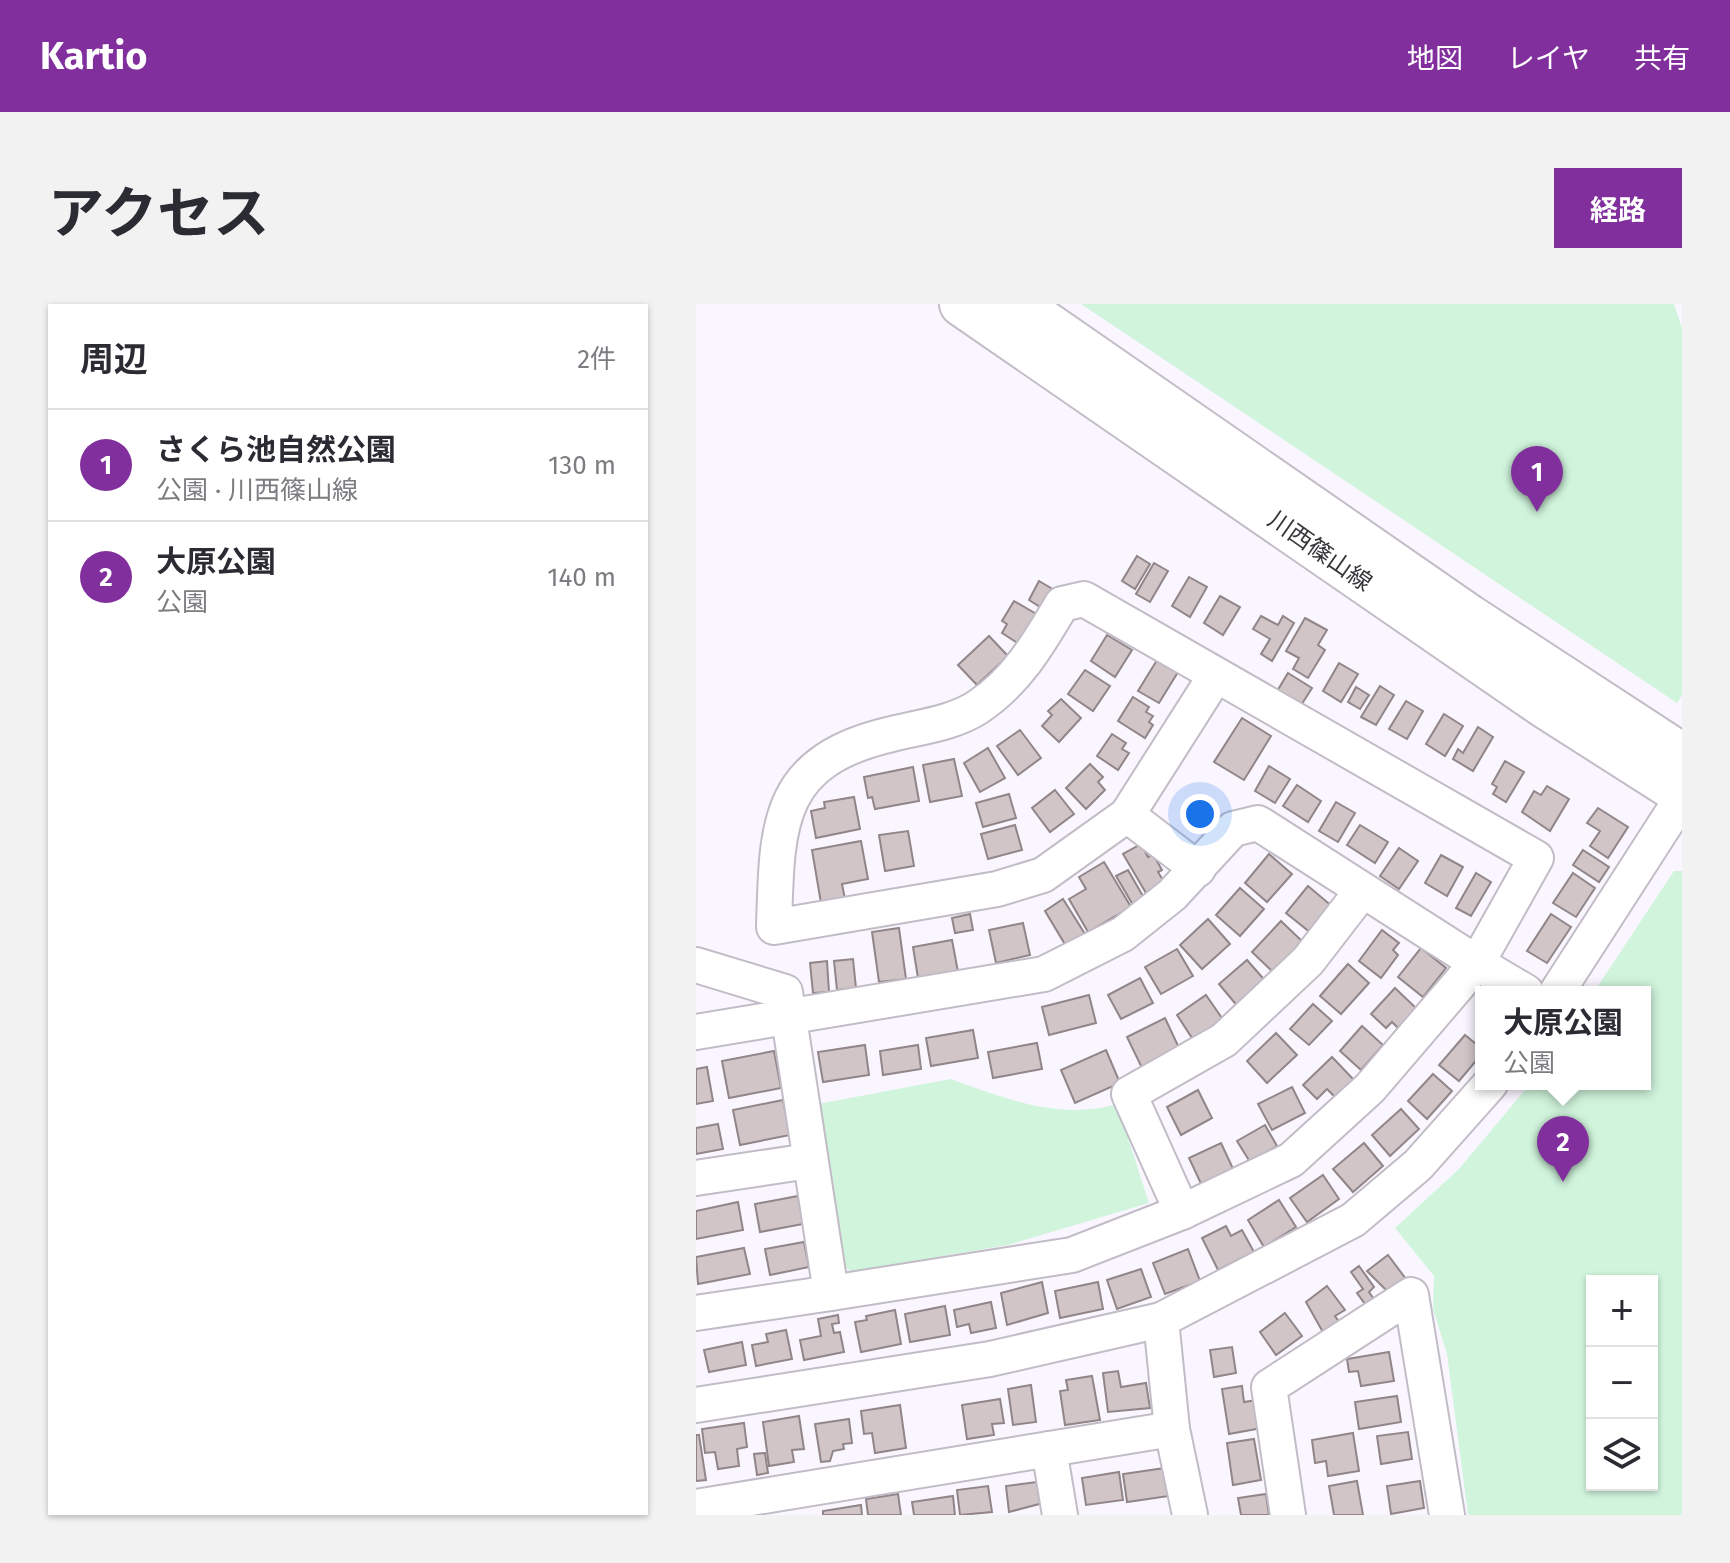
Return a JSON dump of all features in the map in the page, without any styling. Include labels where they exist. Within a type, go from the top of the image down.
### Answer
[{"type":"main road","name":"川西篠山線","points":[[962,304],[1531,696],[1682,796]]},
{"type":"main road","name":"川西篠山線","points":[[1017,304],[1469,617],[1682,756]]},
{"type":"street","points":[[696,1313],[1072,1255],[1182,1212],[1291,1160],[1370,1088],[1477,963],[1536,858],[1084,599],[1062,604],[1032,656],[976,708],[941,723],[863,741],[836,751],[807,776],[787,809],[777,847],[774,927],[997,889],[1043,875],[1127,815],[1216,675]]},
{"type":"street","points":[[1561,986],[1682,796]]},
{"type":"street","points":[[1127,815],[1198,869]]},
{"type":"street","points":[[696,1032],[1044,974],[1123,934],[1198,869],[1233,829],[1258,823],[1516,986]]},
{"type":"street","points":[[1182,1212],[1129,1094],[1224,1040],[1308,961],[1362,891]]},
{"type":"street","points":[[696,965],[785,992],[831,1293]]},
{"type":"street","points":[[696,1405],[990,1359],[1161,1320],[1353,1220],[1418,1165],[1485,1090]]},
{"type":"street","points":[[696,1178],[809,1161]]},
{"type":"street","points":[[1288,1515],[1269,1387],[1411,1295],[1447,1515]]},
{"type":"street","points":[[1161,1320],[1172,1429],[1190,1515]]},
{"type":"street","points":[[696,1507],[1172,1429]]},
{"type":"street","points":[[1049,1449],[1060,1515]]},
{"type":"green space","points":[[1081,304],[1674,304],[1682,328],[1682,695],[1677,703]]},
{"type":"green space","points":[[1674,871],[1682,871],[1682,1515],[1468,1515],[1447,1354],[1433,1309],[1434,1276],[1395,1228],[1459,1169],[1525,1090],[1651,1090],[1651,986],[1598,986]]},
{"type":"green space","points":[[951,1079],[1012,1100],[1054,1109],[1096,1109],[1117,1104],[1149,1203],[1008,1245],[851,1272],[842,1263],[818,1104]]},
{"type":"building","points":[[1137,556],[1150,564],[1135,589],[1122,581]]},
{"type":"building","points":[[1154,563],[1168,571],[1150,602],[1136,594]]},
{"type":"building","points":[[1189,577],[1207,587],[1190,617],[1172,606]]},
{"type":"building","points":[[1039,581],[1056,591],[1045,610],[1029,600]]},
{"type":"building","points":[[1220,596],[1240,607],[1223,635],[1204,623]]},
{"type":"building","points":[[1014,601],[1040,616],[1022,646],[1002,633],[1007,624],[1002,621]]},
{"type":"building","points":[[1261,616],[1278,625],[1283,616],[1294,623],[1272,661],[1261,654],[1270,639],[1253,629]]},
{"type":"building","points":[[1305,618],[1327,630],[1318,645],[1325,650],[1308,678],[1293,669],[1299,658],[1286,651]]},
{"type":"building","points":[[1107,635],[1132,650],[1115,677],[1091,661]]},
{"type":"building","points":[[989,636],[1008,656],[977,685],[958,665]]},
{"type":"building","points":[[1157,660],[1178,672],[1159,703],[1138,691]]},
{"type":"building","points":[[1339,663],[1358,674],[1341,702],[1323,691]]},
{"type":"building","points":[[1085,670],[1110,686],[1093,711],[1068,694]]},
{"type":"building","points":[[1288,673],[1312,688],[1300,707],[1276,693]]},
{"type":"building","points":[[1380,686],[1394,695],[1376,725],[1361,717]]},
{"type":"building","points":[[1356,687],[1369,695],[1360,709],[1348,702]]},
{"type":"building","points":[[1133,697],[1149,707],[1146,712],[1153,716],[1149,722],[1153,725],[1145,738],[1118,721]]},
{"type":"building","points":[[1061,699],[1081,718],[1059,742],[1042,726],[1052,715],[1048,711]]},
{"type":"building","points":[[1406,701],[1423,711],[1407,739],[1389,729]]},
{"type":"building","points":[[1444,714],[1463,726],[1445,756],[1426,744]]},
{"type":"building","points":[[1242,718],[1271,736],[1244,780],[1214,762]]},
{"type":"building","points":[[1478,727],[1493,737],[1473,771],[1453,759],[1458,749],[1463,753]]},
{"type":"building","points":[[1020,730],[1041,758],[1018,775],[997,746]]},
{"type":"building","points":[[1112,734],[1126,743],[1122,749],[1129,753],[1118,770],[1097,756]]},
{"type":"building","points":[[988,748],[1005,778],[980,792],[964,763]]},
{"type":"building","points":[[954,759],[962,796],[930,802],[923,765]]},
{"type":"building","points":[[1505,761],[1524,772],[1506,802],[1493,794],[1497,787],[1492,784]]},
{"type":"building","points":[[1090,764],[1103,777],[1098,782],[1105,790],[1086,809],[1066,788]]},
{"type":"building","points":[[1269,766],[1290,779],[1275,803],[1255,791]]},
{"type":"building","points":[[913,767],[919,801],[875,809],[872,797],[868,798],[864,777]]},
{"type":"building","points":[[1297,785],[1321,801],[1308,822],[1283,806]]},
{"type":"building","points":[[1547,786],[1569,799],[1550,831],[1522,812],[1534,791],[1541,795]]},
{"type":"building","points":[[1055,790],[1074,814],[1050,832],[1032,808]]},
{"type":"building","points":[[1009,794],[1016,818],[983,827],[976,803]]},
{"type":"building","points":[[854,797],[860,829],[816,838],[811,811],[825,808],[824,802]]},
{"type":"building","points":[[1336,802],[1355,813],[1338,842],[1319,831]]},
{"type":"building","points":[[1598,808],[1628,827],[1608,858],[1590,846],[1600,831],[1587,823]]},
{"type":"building","points":[[1015,825],[1022,850],[988,859],[981,834]]},
{"type":"building","points":[[1360,825],[1388,842],[1375,863],[1347,845]]},
{"type":"building","points":[[908,831],[914,866],[885,871],[879,835]]},
{"type":"building","points":[[861,841],[868,879],[842,884],[845,899],[821,903],[812,850]]},
{"type":"building","points":[[1141,844],[1148,857],[1153,854],[1162,870],[1158,872],[1164,882],[1146,893],[1123,854]]},
{"type":"building","points":[[1399,848],[1418,861],[1399,889],[1380,876]]},
{"type":"building","points":[[1583,850],[1609,867],[1599,882],[1573,865]]},
{"type":"building","points":[[1269,854],[1292,874],[1267,902],[1245,883]]},
{"type":"building","points":[[1441,855],[1463,867],[1447,896],[1425,883]]},
{"type":"building","points":[[1104,862],[1131,907],[1088,932],[1069,899],[1086,889],[1079,877]]},
{"type":"building","points":[[1128,870],[1144,898],[1133,905],[1116,876]]},
{"type":"building","points":[[1476,873],[1491,882],[1471,916],[1456,908]]},
{"type":"building","points":[[1573,873],[1595,888],[1576,917],[1553,903]]},
{"type":"building","points":[[1308,886],[1333,907],[1311,933],[1286,913]]},
{"type":"building","points":[[1240,888],[1264,909],[1240,936],[1216,915]]},
{"type":"building","points":[[1063,899],[1085,934],[1066,946],[1045,911]]},
{"type":"building","points":[[970,914],[973,930],[955,933],[952,918]]},
{"type":"building","points":[[1551,914],[1571,927],[1547,963],[1527,951]]},
{"type":"building","points":[[1208,919],[1230,944],[1202,969],[1180,945]]},
{"type":"building","points":[[1281,921],[1305,944],[1276,975],[1252,952]]},
{"type":"building","points":[[1023,923],[1030,955],[996,963],[989,930]]},
{"type":"building","points":[[899,928],[906,979],[879,982],[872,932]]},
{"type":"building","points":[[1382,930],[1399,943],[1393,950],[1398,955],[1381,978],[1359,961]]},
{"type":"building","points":[[952,940],[958,972],[918,978],[913,947]]},
{"type":"building","points":[[1421,948],[1446,968],[1423,997],[1398,977]]},
{"type":"building","points":[[1177,949],[1193,976],[1161,994],[1145,967]]},
{"type":"building","points":[[853,959],[856,988],[837,990],[834,961]]},
{"type":"building","points":[[1247,960],[1268,984],[1239,1008],[1219,984]]},
{"type":"building","points":[[827,961],[829,992],[813,993],[810,963]]},
{"type":"building","points":[[1348,964],[1369,983],[1341,1014],[1320,996]]},
{"type":"building","points":[[1140,978],[1153,1003],[1121,1019],[1108,995]]},
{"type":"building","points":[[1395,988],[1418,1010],[1400,1030],[1392,1022],[1386,1028],[1371,1014]]},
{"type":"building","points":[[1089,995],[1096,1023],[1049,1035],[1042,1007]]},
{"type":"building","points":[[1206,995],[1224,1021],[1194,1041],[1177,1015]]},
{"type":"building","points":[[1313,1004],[1332,1021],[1309,1045],[1290,1029]]},
{"type":"building","points":[[1165,1018],[1180,1050],[1142,1068],[1127,1037]]},
{"type":"building","points":[[1362,1026],[1383,1045],[1361,1070],[1340,1051]]},
{"type":"building","points":[[973,1030],[978,1058],[931,1066],[926,1038]]},
{"type":"building","points":[[1276,1033],[1297,1055],[1267,1083],[1247,1061]]},
{"type":"building","points":[[1465,1035],[1475,1043],[1475,1062],[1459,1081],[1439,1065]]},
{"type":"building","points":[[1037,1043],[1042,1069],[993,1078],[988,1052]]},
{"type":"building","points":[[865,1045],[869,1075],[823,1082],[818,1052]]},
{"type":"building","points":[[918,1045],[921,1069],[883,1075],[880,1051]]},
{"type":"building","points":[[1106,1050],[1120,1083],[1075,1103],[1061,1070]]},
{"type":"building","points":[[774,1051],[781,1088],[729,1098],[722,1061]]},
{"type":"building","points":[[1332,1057],[1354,1080],[1336,1098],[1327,1089],[1317,1099],[1303,1085]]},
{"type":"building","points":[[707,1067],[713,1101],[696,1104],[696,1069]]},
{"type":"building","points":[[1433,1074],[1452,1091],[1427,1119],[1408,1101]]},
{"type":"building","points":[[1292,1087],[1305,1113],[1272,1130],[1258,1104]]},
{"type":"building","points":[[1198,1090],[1212,1118],[1181,1135],[1167,1107]]},
{"type":"building","points":[[783,1100],[790,1135],[740,1145],[733,1110]]},
{"type":"building","points":[[1401,1109],[1419,1129],[1390,1156],[1372,1135]]},
{"type":"building","points":[[718,1124],[723,1149],[696,1154],[696,1128]]},
{"type":"building","points":[[1265,1125],[1277,1146],[1250,1162],[1237,1141]]},
{"type":"building","points":[[1221,1143],[1235,1173],[1203,1188],[1189,1158]]},
{"type":"building","points":[[1364,1143],[1383,1166],[1353,1192],[1333,1169]]},
{"type":"building","points":[[1323,1175],[1339,1199],[1307,1222],[1290,1198]]},
{"type":"building","points":[[798,1196],[803,1224],[760,1232],[755,1204]]},
{"type":"building","points":[[1279,1200],[1296,1227],[1264,1247],[1248,1220]]},
{"type":"building","points":[[738,1202],[743,1230],[696,1239],[696,1211]]},
{"type":"building","points":[[1226,1226],[1231,1236],[1242,1230],[1254,1252],[1218,1270],[1202,1238]]},
{"type":"building","points":[[804,1242],[809,1267],[770,1275],[765,1249]]},
{"type":"building","points":[[744,1248],[750,1274],[698,1284],[696,1257]]},
{"type":"building","points":[[1188,1249],[1200,1281],[1165,1294],[1153,1263]]},
{"type":"building","points":[[1388,1255],[1406,1279],[1388,1292],[1367,1271]]},
{"type":"building","points":[[1359,1266],[1374,1287],[1369,1292],[1376,1302],[1368,1308],[1357,1293],[1363,1289],[1351,1272]]},
{"type":"building","points":[[1141,1269],[1151,1297],[1117,1309],[1107,1280]]},
{"type":"building","points":[[1042,1282],[1048,1313],[1007,1325],[1001,1293]]},
{"type":"building","points":[[1098,1282],[1103,1309],[1060,1318],[1055,1291]]},
{"type":"building","points":[[1327,1286],[1345,1310],[1335,1316],[1340,1323],[1324,1334],[1306,1302]]},
{"type":"building","points":[[991,1302],[996,1328],[971,1333],[969,1324],[957,1327],[954,1310]]},
{"type":"building","points":[[945,1306],[950,1335],[910,1342],[905,1314]]},
{"type":"building","points":[[895,1310],[901,1344],[861,1352],[855,1322],[867,1320],[866,1316]]},
{"type":"building","points":[[1285,1313],[1302,1336],[1276,1355],[1260,1332]]},
{"type":"building","points":[[838,1315],[839,1323],[832,1324],[834,1333],[840,1332],[844,1352],[804,1360],[800,1340],[821,1336],[818,1319]]},
{"type":"building","points":[[786,1330],[792,1359],[756,1366],[752,1345],[768,1342],[766,1334]]},
{"type":"building","points":[[742,1342],[746,1365],[709,1372],[704,1350]]},
{"type":"building","points":[[1232,1347],[1236,1373],[1214,1377],[1210,1350]]},
{"type":"building","points":[[1389,1352],[1394,1381],[1361,1386],[1358,1371],[1349,1372],[1347,1359]]},
{"type":"building","points":[[1118,1371],[1121,1387],[1146,1383],[1150,1408],[1108,1412],[1103,1373]]},
{"type":"building","points":[[1092,1376],[1100,1420],[1065,1425],[1060,1391],[1068,1390],[1066,1380]]},
{"type":"building","points":[[1031,1385],[1036,1422],[1013,1425],[1008,1389]]},
{"type":"building","points":[[1242,1386],[1244,1402],[1257,1400],[1262,1428],[1229,1434],[1222,1389]]},
{"type":"building","points":[[1397,1396],[1401,1422],[1359,1429],[1355,1402]]},
{"type":"building","points":[[1000,1399],[1004,1423],[992,1424],[994,1435],[967,1439],[962,1405]]},
{"type":"building","points":[[900,1405],[906,1448],[875,1453],[872,1433],[864,1434],[861,1411]]},
{"type":"building","points":[[799,1416],[804,1449],[792,1450],[794,1462],[769,1466],[763,1422]]},
{"type":"building","points":[[849,1419],[852,1443],[843,1444],[844,1449],[833,1451],[830,1461],[821,1462],[815,1424]]},
{"type":"building","points":[[744,1423],[747,1447],[737,1449],[739,1466],[718,1469],[715,1452],[705,1453],[702,1429]]},
{"type":"building","points":[[1408,1432],[1412,1459],[1381,1464],[1377,1436]]},
{"type":"building","points":[[1353,1433],[1359,1471],[1328,1476],[1326,1461],[1315,1463],[1312,1440]]},
{"type":"building","points":[[696,1435],[699,1435],[706,1480],[696,1481]]},
{"type":"building","points":[[1254,1439],[1261,1480],[1233,1485],[1227,1443]]},
{"type":"building","points":[[765,1453],[768,1473],[757,1475],[754,1454]]},
{"type":"building","points":[[1165,1468],[1169,1496],[1127,1502],[1123,1474]]},
{"type":"building","points":[[1119,1472],[1123,1500],[1086,1505],[1082,1478]]},
{"type":"building","points":[[1044,1481],[1047,1502],[1009,1512],[1006,1486]]},
{"type":"building","points":[[1357,1481],[1363,1515],[1334,1515],[1329,1486]]},
{"type":"building","points":[[1420,1481],[1424,1508],[1391,1514],[1387,1486]]},
{"type":"building","points":[[988,1486],[992,1512],[960,1515],[957,1490]]},
{"type":"building","points":[[898,1494],[901,1515],[868,1515],[866,1499]]},
{"type":"building","points":[[1266,1494],[1269,1515],[1241,1515],[1238,1498]]},
{"type":"building","points":[[953,1496],[955,1515],[914,1515],[912,1502]]},
{"type":"building","points":[[861,1505],[862,1515],[823,1515],[823,1511]]},
{"type":"place","name":"さくら池自然公園","points":[[1537,512]]},
{"type":"place","name":"大原公園","points":[[1563,1182]]}]
